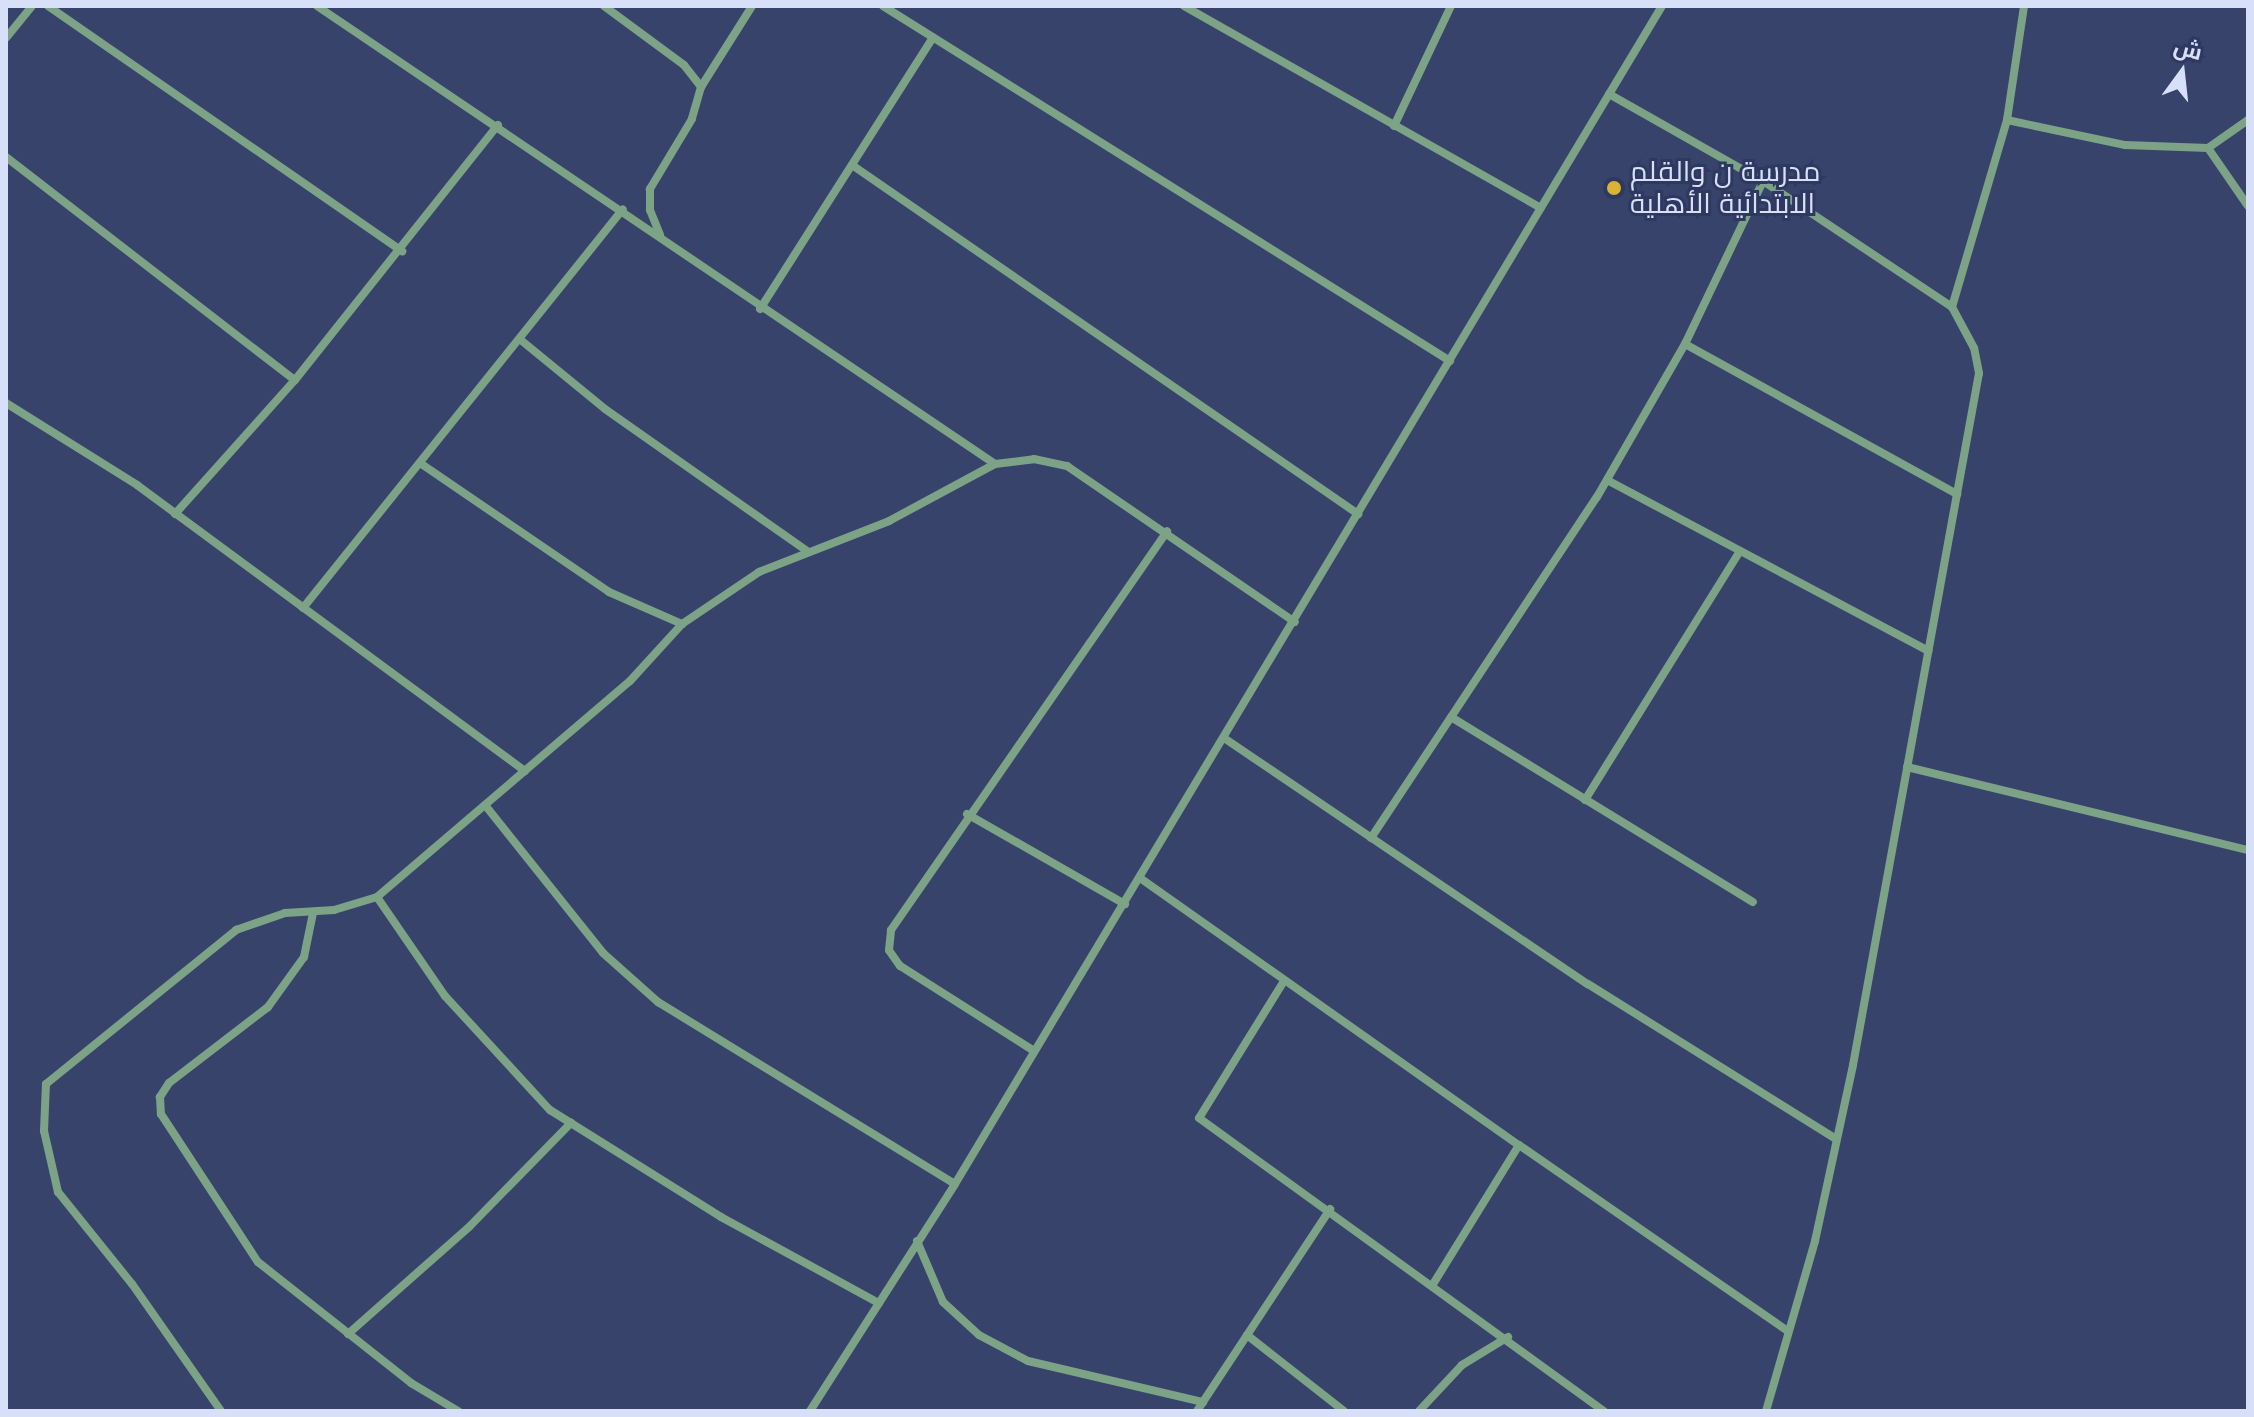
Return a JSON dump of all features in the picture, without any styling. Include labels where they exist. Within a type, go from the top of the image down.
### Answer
[{"type":"street","points":[[6,38],[32,6]]},
{"type":"street","points":[[48,6],[402,251]]},
{"type":"street","points":[[317,6],[623,209],[760,309],[995,464]]},
{"type":"street","points":[[604,6],[684,65],[701,87]]},
{"type":"street","points":[[661,237],[650,210],[650,189],[692,119],[701,87],[752,6]]},
{"type":"street","points":[[883,6],[1450,361]]},
{"type":"street","points":[[1184,6],[1541,208]]},
{"type":"street","points":[[1394,126],[1451,6]]},
{"type":"street","points":[[810,1411],[955,1184],[1031,1049],[1125,904],[1662,6]]},
{"type":"street","points":[[1952,307],[2007,120],[2024,6]]},
{"type":"street","points":[[760,309],[933,37]]},
{"type":"street","points":[[1609,94],[1763,181],[1952,307],[1978,365],[1907,767],[1836,1139],[1815,1241],[1786,1330],[1766,1411]]},
{"type":"street","points":[[2007,120],[2125,145],[2208,148],[2248,120]]},
{"type":"street","points":[[175,514],[295,380],[402,251],[498,125]]},
{"type":"street","points":[[2208,148],[2248,206]]},
{"type":"street","points":[[6,157],[295,380]]},
{"type":"street","points":[[852,165],[1358,514]]},
{"type":"street","points":[[1371,838],[1607,480],[1685,344],[1763,181]]},
{"type":"street","points":[[303,608],[522,341],[623,209]]},
{"type":"street","points":[[522,341],[605,409],[807,551]]},
{"type":"street","points":[[1685,344],[1957,494]]},
{"type":"street","points":[[6,403],[85,449],[525,771]]},
{"type":"street","points":[[221,1411],[132,1284],[58,1192],[44,1131],[46,1084],[236,930],[285,913],[313,913],[377,897],[630,681],[682,624],[759,572],[889,521],[995,464],[1034,459],[1067,466],[1167,531],[1295,622]]},
{"type":"street","points":[[420,463],[609,592],[682,624]]},
{"type":"street","points":[[1607,480],[1928,651]]},
{"type":"street","points":[[1031,1049],[917,980],[889,950],[903,910],[1167,531]]},
{"type":"street","points":[[1585,800],[1740,551]]},
{"type":"street","points":[[1451,717],[1753,902]]},
{"type":"street","points":[[1224,738],[1588,984],[1836,1139]]},
{"type":"street","points":[[1907,767],[2248,850]]},
{"type":"street","points":[[485,805],[603,953],[658,1002],[955,1184]]},
{"type":"street","points":[[967,814],[1125,904]]},
{"type":"street","points":[[1140,878],[1284,981],[1377,1040],[1519,1145],[1786,1330]]},
{"type":"street","points":[[377,897],[414,956],[493,1055],[525,1089],[571,1123],[721,1217],[879,1303]]},
{"type":"street","points":[[313,913],[304,957],[259,1018],[169,1083],[159,1106],[258,1262],[348,1334],[458,1411]]},
{"type":"street","points":[[1284,981],[1199,1118],[1508,1337],[1604,1411]]},
{"type":"street","points":[[348,1334],[469,1227],[571,1123]]},
{"type":"street","points":[[1433,1284],[1519,1145]]},
{"type":"street","points":[[1197,1411],[1330,1209]]},
{"type":"street","points":[[917,1241],[943,1302],[979,1335],[1028,1361],[1203,1402]]},
{"type":"street","points":[[1247,1335],[1344,1411]]},
{"type":"street","points":[[1419,1411],[1462,1365],[1508,1337]]},
{"type":"place","name":"مدرسة ن والقلم الابتدائية الأهلية","points":[[1614,188]]}]
